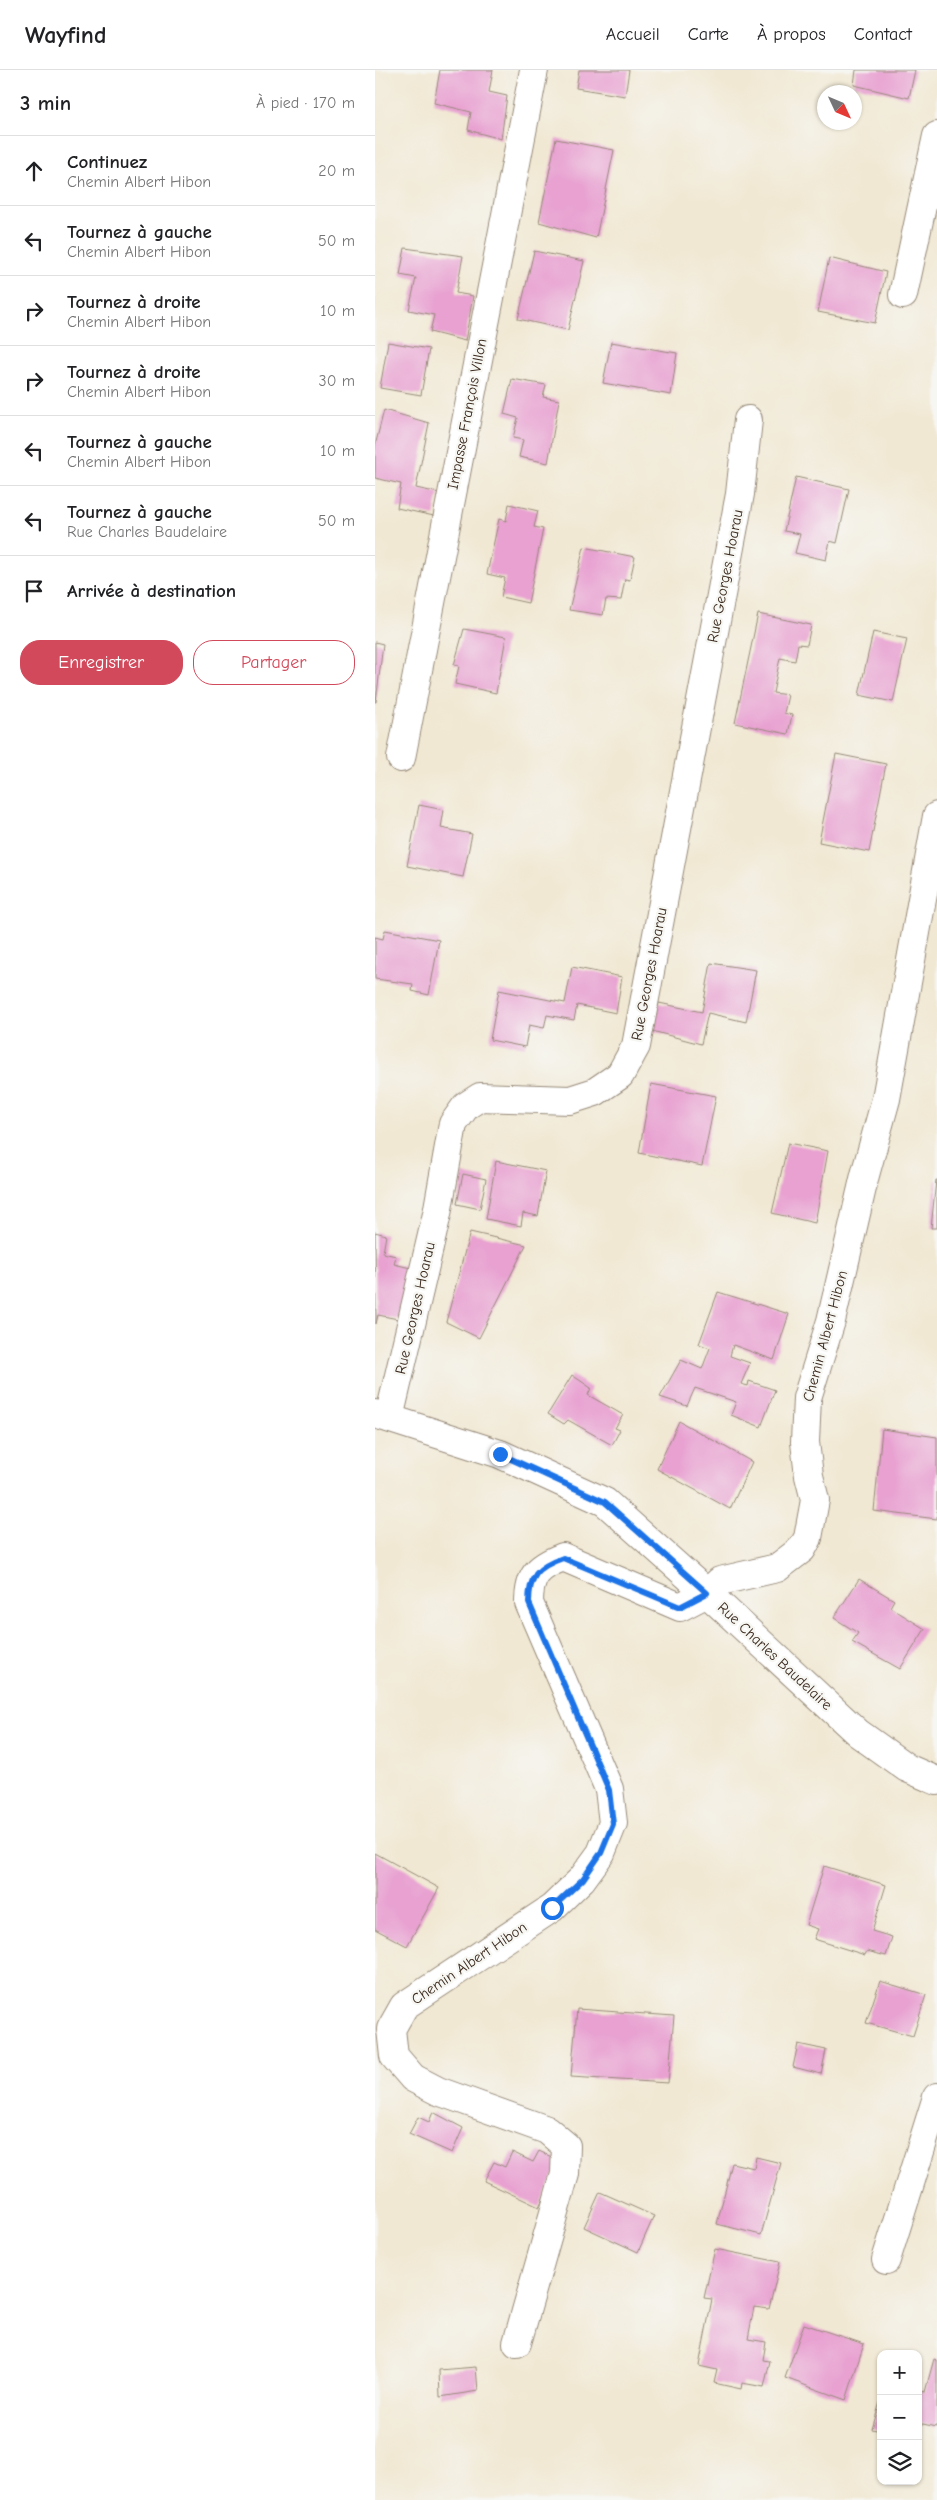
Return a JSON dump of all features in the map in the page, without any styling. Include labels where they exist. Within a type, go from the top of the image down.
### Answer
[{"type":"street","name":"Impasse François Villon","points":[[401,758],[533,70]]},
{"type":"street","points":[[903,296],[937,136]]},
{"type":"street","name":"Rue Georges Hoarau","points":[[382,1416],[437,1214],[453,1124],[457,1118],[466,1106],[480,1097],[570,1100],[595,1092],[620,1074],[636,1046],[739,503],[748,420]]},
{"type":"street","name":"Chemin Albert Hibon","points":[[517,2343],[565,2174],[566,2146],[547,2130],[438,2092],[413,2078],[394,2056],[391,2029],[404,2006],[552,1908],[583,1879],[601,1853],[613,1824],[609,1790],[529,1603],[529,1586],[536,1572],[549,1563],[563,1558],[680,1607],[707,1593],[720,1581],[777,1568],[802,1550],[808,1538],[815,1500],[809,1476],[805,1442],[807,1398],[831,1320],[865,1175],[886,1099],[937,816]]},
{"type":"street","name":"Rue Charles Baudelaire","points":[[382,1416],[500,1454],[605,1502],[707,1593],[858,1733],[907,1768],[937,1781]]},
{"type":"street","points":[[886,2260],[937,2097]]},
{"type":"building","points":[[440,70],[493,70],[489,92],[507,96],[501,139],[468,130],[471,112],[434,103]]},
{"type":"building","points":[[579,70],[629,70],[625,96],[576,88]]},
{"type":"building","points":[[856,70],[915,70],[909,98],[862,87],[862,85],[854,85]]},
{"type":"building","points":[[556,139],[614,150],[596,238],[539,222]]},
{"type":"building","points":[[405,248],[463,256],[456,293],[473,296],[465,341],[430,332],[434,315],[409,310],[416,278],[400,275]]},
{"type":"building","points":[[534,251],[584,261],[568,330],[518,319]]},
{"type":"building","points":[[829,258],[886,272],[875,323],[818,312]]},
{"type":"building","points":[[388,342],[429,349],[421,395],[380,388]]},
{"type":"building","points":[[611,342],[677,353],[671,395],[603,383]]},
{"type":"building","points":[[512,379],[546,385],[543,397],[559,400],[548,463],[519,457],[523,440],[513,438],[518,418],[504,414]]},
{"type":"building","points":[[384,410],[429,423],[416,488],[439,493],[434,516],[397,508],[401,484],[375,478],[375,446]]},
{"type":"building","points":[[796,477],[849,489],[837,543],[830,541],[826,560],[795,553],[800,534],[784,531]]},
{"type":"building","points":[[509,504],[538,511],[534,527],[543,529],[528,603],[501,597],[505,578],[487,574],[499,519],[506,521]]},
{"type":"building","points":[[584,547],[635,557],[630,580],[625,579],[621,600],[606,599],[603,615],[569,610]]},
{"type":"building","points":[[758,614],[811,625],[807,645],[798,644],[795,661],[780,658],[773,693],[788,695],[784,713],[792,715],[788,734],[735,723]]},
{"type":"building","points":[[464,629],[506,637],[496,693],[455,684],[459,666],[454,665]]},
{"type":"building","points":[[873,632],[907,639],[893,702],[859,695]]},
{"type":"building","points":[[375,642],[383,644],[376,702],[375,702]]},
{"type":"building","points":[[836,754],[886,764],[869,852],[819,842]]},
{"type":"building","points":[[419,805],[444,810],[441,828],[472,834],[463,877],[407,866]]},
{"type":"building","points":[[385,930],[439,940],[429,995],[412,991],[413,984],[375,979],[375,937],[383,939]]},
{"type":"building","points":[[711,963],[756,970],[746,1022],[708,1013],[701,1044],[652,1031],[659,1003],[702,1012]]},
{"type":"building","points":[[572,967],[622,977],[616,1013],[577,1005],[574,1020],[547,1015],[544,1028],[529,1025],[525,1047],[490,1040],[499,990],[565,1003]]},
{"type":"building","points":[[651,1084],[716,1096],[702,1166],[639,1153]]},
{"type":"building","points":[[788,1143],[828,1151],[815,1223],[772,1213]]},
{"type":"building","points":[[496,1161],[546,1171],[538,1216],[523,1213],[521,1226],[486,1219]]},
{"type":"building","points":[[463,1174],[486,1179],[480,1209],[457,1204]]},
{"type":"building","points":[[936,1180],[937,1228],[931,1228]]},
{"type":"building","points":[[375,1232],[386,1235],[383,1253],[396,1256],[394,1264],[419,1270],[403,1303],[398,1319],[378,1315],[376,1324]]},
{"type":"building","points":[[470,1232],[526,1245],[479,1338],[446,1322]]},
{"type":"building","points":[[718,1292],[789,1314],[774,1360],[733,1345],[730,1356],[750,1363],[741,1384],[748,1386],[749,1381],[775,1390],[761,1427],[731,1415],[736,1402],[695,1388],[687,1406],[660,1397],[681,1360],[702,1369],[710,1348],[699,1344]]},
{"type":"building","points":[[572,1375],[591,1388],[588,1395],[623,1415],[615,1428],[620,1430],[612,1445],[568,1420],[564,1424],[548,1414]]},
{"type":"building","points":[[679,1421],[752,1462],[730,1509],[657,1469]]},
{"type":"building","points":[[882,1429],[937,1437],[937,1519],[874,1511]]},
{"type":"building","points":[[859,1579],[894,1600],[890,1607],[925,1629],[900,1669],[852,1642],[858,1633],[834,1618]]},
{"type":"building","points":[[375,1853],[439,1888],[407,1946],[375,1929]]},
{"type":"building","points":[[824,1866],[886,1885],[872,1931],[892,1937],[886,1956],[867,1951],[865,1955],[814,1939],[818,1929],[806,1925]]},
{"type":"building","points":[[880,1981],[926,1995],[913,2036],[866,2023]]},
{"type":"building","points":[[577,2009],[674,2016],[668,2083],[571,2077]]},
{"type":"building","points":[[798,2044],[826,2050],[821,2074],[793,2067]]},
{"type":"building","points":[[433,2112],[463,2128],[452,2153],[409,2134],[418,2117],[429,2122]]},
{"type":"building","points":[[539,2151],[560,2161],[539,2207],[484,2181],[494,2162],[505,2167],[512,2152],[533,2162]]},
{"type":"building","points":[[756,2157],[781,2163],[761,2235],[717,2224],[732,2163],[754,2168]]},
{"type":"building","points":[[600,2192],[654,2216],[638,2252],[584,2227]]},
{"type":"building","points":[[715,2249],[780,2262],[769,2309],[754,2307],[748,2339],[766,2342],[763,2360],[770,2361],[764,2387],[742,2383],[741,2389],[714,2383],[717,2370],[699,2366],[712,2299],[704,2298]]},
{"type":"building","points":[[804,2324],[864,2344],[846,2400],[785,2378]]},
{"type":"building","points":[[934,2359],[937,2360],[937,2427],[922,2424],[922,2391],[925,2392]]},
{"type":"building","points":[[476,2367],[478,2391],[440,2397],[439,2370]]},
{"type":"building","points":[[877,2412],[877,2430],[872,2429]]},
{"type":"route","points":[[500,1454],[605,1502],[707,1593],[680,1607],[563,1558],[549,1563],[536,1572],[529,1586],[529,1603],[609,1790],[613,1824],[601,1853],[583,1879],[552,1908]]}]
